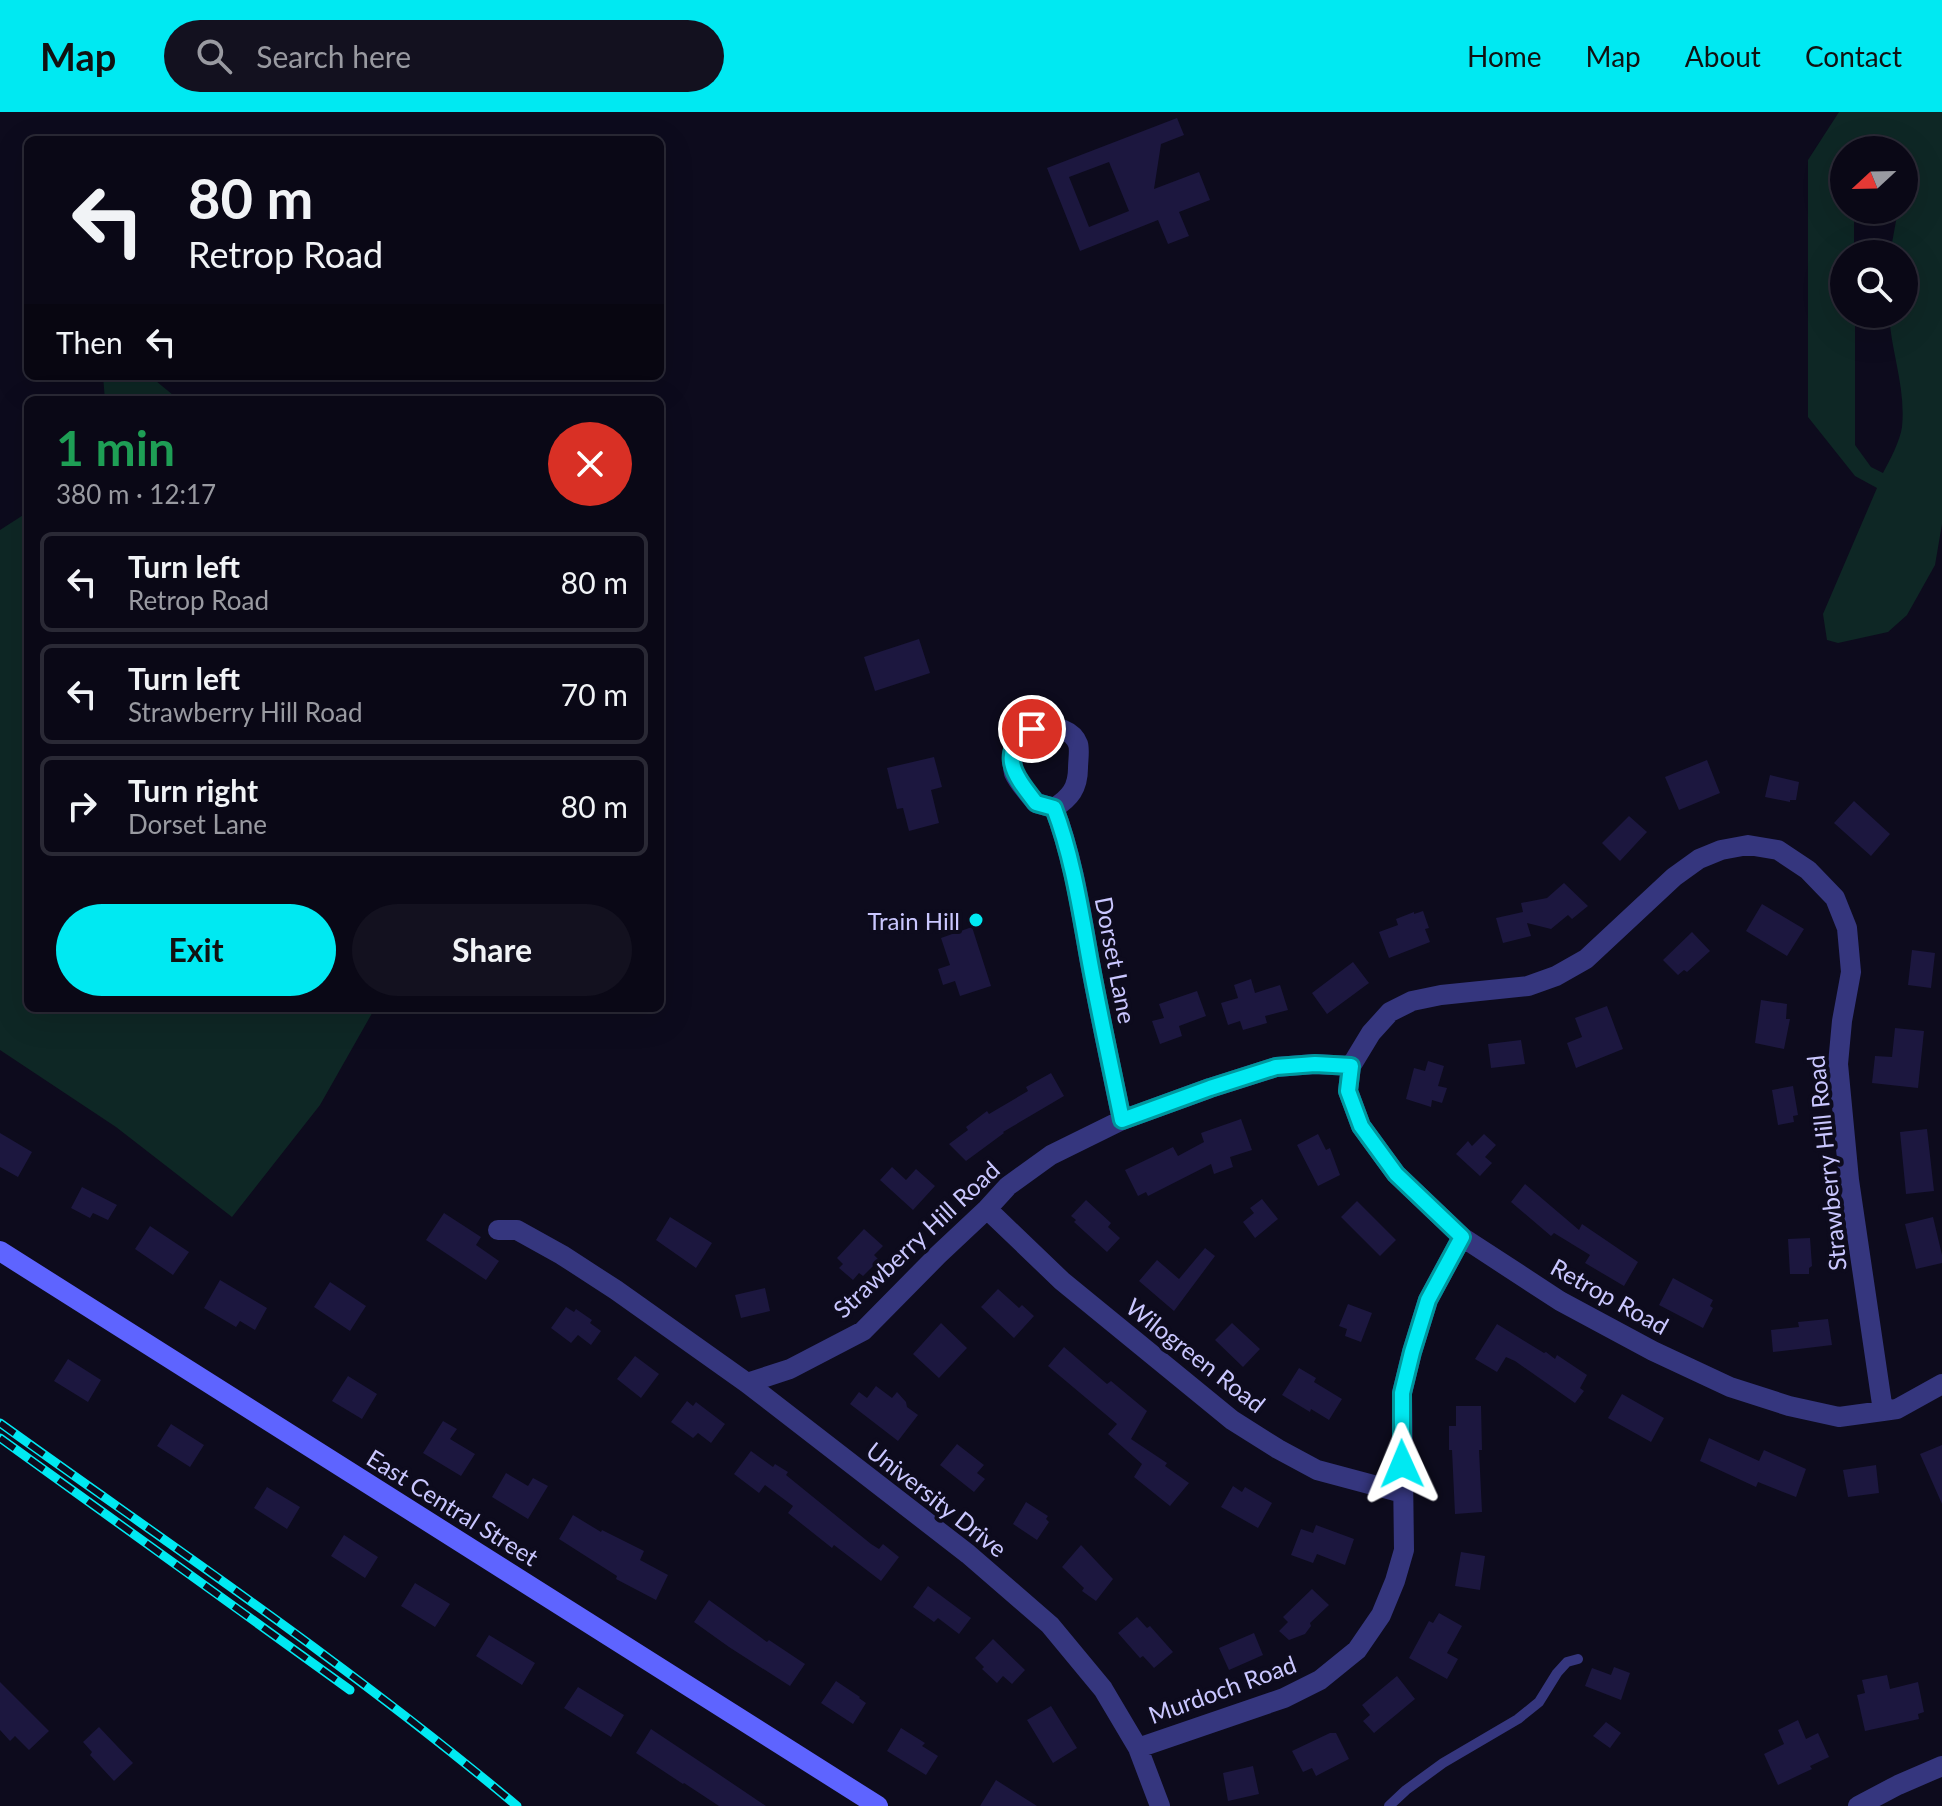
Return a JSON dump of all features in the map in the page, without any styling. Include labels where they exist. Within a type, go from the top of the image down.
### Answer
[{"type":"main road","name":"East Central Street","points":[[0,1251],[878,1806]]},
{"type":"street","points":[[1047,726],[1070,733],[1079,745],[1078,781],[1067,800],[1054,808],[1036,803],[1013,771],[1012,751],[1019,738],[1032,729],[1047,726]]},
{"type":"street","name":"Dorset Lane","points":[[1054,808],[1077,893],[1122,1120]]},
{"type":"street","name":"Strawberry Hill Road","points":[[747,1383],[790,1369],[863,1331],[1008,1186],[1051,1155],[1122,1120],[1276,1067],[1315,1064],[1351,1066],[1371,1033],[1390,1012],[1412,1001],[1528,986],[1556,976],[1586,959],[1674,877],[1699,859],[1721,850],[1748,845],[1778,850],[1808,870],[1835,898],[1847,928],[1851,972],[1838,1064],[1849,1180],[1883,1411]]},
{"type":"street","name":"Retrop Road","points":[[1351,1066],[1348,1091],[1361,1126],[1396,1174],[1462,1237],[1560,1301],[1653,1351],[1730,1387],[1789,1406],[1839,1417],[1897,1409],[1942,1384]]},
{"type":"street","name":"Wilogreen Road","points":[[987,1209],[1062,1281],[1232,1420],[1317,1470],[1403,1493]]},
{"type":"street","name":"University Drive","points":[[498,1230],[517,1230],[562,1255],[747,1383],[968,1554],[1050,1625],[1103,1689],[1138,1748],[1160,1806]]},
{"type":"street","name":"Murdoch Road","points":[[1138,1748],[1284,1698],[1320,1680],[1357,1650],[1381,1615],[1404,1550],[1402,1393],[1428,1300],[1462,1237]]},
{"type":"street","points":[[1858,1806],[1942,1766]]},
{"type":"lane","points":[[1389,1806],[1443,1763],[1518,1719],[1539,1702],[1567,1662],[1578,1659]]},
{"type":"green space","points":[[1839,112],[1942,112],[1942,524],[1935,565],[1907,615],[1888,632],[1838,643],[1827,640],[1823,614],[1877,488],[1855,476],[1808,417],[1808,160]]},
{"type":"green space","points":[[103,380],[155,380],[174,396],[105,396]]},
{"type":"green space","points":[[24,515],[24,1012],[373,1012],[320,1105],[232,1217],[116,1127],[0,1050],[0,530]]},
{"type":"building","points":[[1177,118],[1184,135],[1161,144],[1154,189],[1199,172],[1210,200],[1179,212],[1189,236],[1168,244],[1158,220],[1080,251],[1047,168]],"holes":[[[1109,162],[1129,211],[1089,227],[1069,177]]]},
{"type":"building","points":[[919,639],[930,673],[875,691],[864,657]]},
{"type":"building","points":[[934,757],[942,787],[931,790],[939,823],[909,831],[903,808],[897,809],[887,768]]},
{"type":"building","points":[[1707,760],[1720,793],[1679,810],[1665,777]]},
{"type":"building","points":[[1770,775],[1799,782],[1796,800],[1790,802],[1765,797]]},
{"type":"building","points":[[1854,801],[1890,834],[1871,856],[1834,823]]},
{"type":"building","points":[[1629,816],[1647,832],[1620,861],[1602,843]]},
{"type":"building","points":[[1564,883],[1588,906],[1572,919],[1568,915],[1551,929],[1527,923],[1531,936],[1503,943],[1496,918],[1523,912],[1521,903],[1547,898]]},
{"type":"building","points":[[1762,904],[1804,929],[1787,956],[1746,931]]},
{"type":"building","points":[[1423,911],[1430,942],[1389,958],[1379,932],[1398,925],[1396,919]]},
{"type":"building","points":[[972,927],[991,986],[960,996],[955,981],[943,985],[938,969],[950,965],[941,938]]},
{"type":"building","points":[[1692,932],[1710,951],[1687,972],[1684,970],[1678,975],[1663,960]]},
{"type":"building","points":[[1912,950],[1935,953],[1931,988],[1908,985]]},
{"type":"building","points":[[1353,962],[1369,983],[1327,1014],[1312,993]]},
{"type":"building","points":[[1251,979],[1255,993],[1280,985],[1288,1010],[1265,1016],[1267,1023],[1243,1030],[1240,1021],[1228,1025],[1221,1003],[1238,998],[1234,985]]},
{"type":"building","points":[[1197,991],[1206,1016],[1179,1026],[1182,1036],[1160,1044],[1152,1021],[1164,1018],[1159,1004]]},
{"type":"building","points":[[1761,1000],[1787,1004],[1786,1019],[1790,1019],[1784,1049],[1755,1043]]},
{"type":"building","points":[[1607,1006],[1623,1049],[1576,1068],[1567,1043],[1582,1037],[1575,1018]]},
{"type":"building","points":[[1895,1028],[1924,1031],[1918,1088],[1872,1083],[1875,1056],[1892,1057]]},
{"type":"building","points":[[1521,1040],[1525,1064],[1491,1068],[1488,1044]]},
{"type":"building","points":[[1428,1061],[1444,1066],[1438,1086],[1447,1088],[1442,1103],[1432,1100],[1431,1107],[1406,1099],[1414,1068],[1425,1071]]},
{"type":"building","points":[[1051,1073],[1064,1096],[1003,1132],[966,1161],[949,1144],[987,1111],[989,1114],[1028,1091],[1026,1087]]},
{"type":"building","points":[[1793,1086],[1798,1115],[1793,1116],[1794,1122],[1778,1125],[1772,1090]]},
{"type":"building","points":[[1241,1119],[1252,1150],[1230,1157],[1233,1167],[1214,1174],[1211,1164],[1148,1196],[1146,1192],[1138,1196],[1125,1170],[1173,1147],[1178,1156],[1204,1142],[1201,1133]]},
{"type":"building","points":[[1927,1129],[1934,1191],[1906,1194],[1900,1132]]},
{"type":"building","points":[[0,1133],[32,1152],[18,1177],[0,1167]]},
{"type":"building","points":[[1318,1134],[1326,1150],[1330,1148],[1340,1175],[1318,1186],[1297,1145]]},
{"type":"building","points":[[1484,1134],[1496,1145],[1485,1157],[1492,1163],[1480,1176],[1456,1154],[1468,1141],[1472,1146]]},
{"type":"building","points":[[892,1167],[906,1180],[916,1169],[935,1186],[913,1210],[880,1180]]},
{"type":"building","points":[[1525,1184],[1579,1230],[1582,1224],[1638,1262],[1624,1286],[1585,1263],[1590,1255],[1554,1233],[1551,1236],[1511,1202]]},
{"type":"building","points":[[82,1187],[117,1205],[108,1220],[93,1213],[90,1218],[71,1208]]},
{"type":"building","points":[[1262,1199],[1278,1219],[1255,1238],[1243,1222],[1254,1213],[1250,1208]]},
{"type":"building","points":[[1086,1200],[1111,1223],[1108,1227],[1120,1238],[1107,1252],[1071,1216]]},
{"type":"building","points":[[1357,1201],[1396,1240],[1380,1256],[1341,1217]]},
{"type":"building","points":[[444,1213],[481,1237],[476,1245],[499,1261],[486,1280],[426,1240]]},
{"type":"building","points":[[670,1217],[712,1243],[696,1268],[656,1240]]},
{"type":"building","points":[[1933,1217],[1942,1263],[1916,1269],[1905,1224]]},
{"type":"building","points":[[150,1226],[189,1252],[173,1275],[135,1249]]},
{"type":"building","points":[[864,1229],[883,1246],[874,1255],[879,1260],[863,1276],[859,1273],[853,1280],[839,1268],[843,1264],[837,1258]]},
{"type":"building","points":[[1810,1238],[1812,1266],[1809,1274],[1790,1274],[1788,1239]]},
{"type":"building","points":[[1205,1248],[1215,1256],[1174,1311],[1139,1281],[1157,1260],[1179,1279]]},
{"type":"building","points":[[1673,1278],[1713,1300],[1710,1306],[1713,1308],[1703,1328],[1659,1305]]},
{"type":"building","points":[[220,1280],[267,1308],[255,1330],[240,1321],[236,1327],[204,1308]]},
{"type":"building","points":[[330,1282],[366,1306],[350,1331],[314,1307]]},
{"type":"building","points":[[765,1288],[770,1311],[741,1318],[735,1295]]},
{"type":"building","points":[[998,1289],[1019,1308],[1022,1305],[1034,1316],[1014,1338],[981,1307]]},
{"type":"building","points":[[1348,1304],[1372,1313],[1361,1342],[1345,1336],[1347,1329],[1339,1326]]},
{"type":"building","points":[[566,1307],[574,1312],[576,1309],[601,1331],[591,1345],[578,1335],[571,1343],[551,1328]]},
{"type":"building","points":[[1828,1319],[1832,1345],[1773,1352],[1771,1330],[1799,1327],[1798,1322]]},
{"type":"building","points":[[941,1323],[967,1348],[939,1378],[913,1354]]},
{"type":"building","points":[[1232,1323],[1260,1349],[1243,1367],[1215,1340]]},
{"type":"building","points":[[1497,1324],[1555,1359],[1557,1355],[1587,1375],[1580,1388],[1584,1391],[1575,1403],[1506,1357],[1497,1372],[1475,1359]]},
{"type":"building","points":[[1064,1347],[1107,1384],[1111,1381],[1147,1411],[1131,1439],[1167,1463],[1165,1466],[1189,1483],[1170,1506],[1134,1477],[1142,1464],[1108,1434],[1117,1424],[1048,1366]]},
{"type":"building","points":[[635,1356],[659,1374],[641,1398],[617,1379]]},
{"type":"building","points":[[68,1359],[101,1380],[88,1402],[54,1381]]},
{"type":"building","points":[[1299,1368],[1316,1378],[1314,1382],[1342,1399],[1329,1420],[1282,1395]]},
{"type":"building","points":[[348,1376],[377,1394],[362,1419],[332,1401]]},
{"type":"building","points":[[876,1386],[892,1398],[897,1392],[907,1407],[918,1415],[898,1441],[850,1404],[859,1392],[867,1398]]},
{"type":"building","points":[[1622,1394],[1664,1418],[1651,1442],[1608,1418]]},
{"type":"building","points":[[687,1401],[693,1406],[696,1402],[725,1424],[711,1443],[698,1433],[693,1438],[671,1422]]},
{"type":"building","points":[[1456,1406],[1481,1406],[1482,1450],[1479,1450],[1482,1512],[1455,1514],[1449,1426],[1456,1426]]},
{"type":"building","points":[[443,1421],[457,1429],[450,1439],[475,1454],[461,1476],[423,1453]]},
{"type":"building","points":[[171,1424],[204,1445],[190,1467],[157,1446]]},
{"type":"building","points":[[1709,1438],[1759,1461],[1764,1450],[1806,1469],[1796,1497],[1758,1482],[1756,1487],[1700,1461]]},
{"type":"building","points":[[957,1444],[984,1465],[977,1473],[985,1479],[974,1492],[940,1465]]},
{"type":"building","points":[[1942,1445],[1942,1504],[1920,1454]]},
{"type":"building","points":[[751,1451],[773,1467],[775,1464],[788,1472],[786,1475],[871,1544],[879,1549],[883,1544],[899,1557],[881,1581],[788,1513],[793,1506],[765,1485],[759,1493],[734,1474]]},
{"type":"building","points":[[1876,1465],[1879,1493],[1848,1497],[1843,1470]]},
{"type":"building","points":[[506,1473],[528,1486],[533,1478],[548,1486],[528,1519],[492,1497]]},
{"type":"building","points":[[1233,1486],[1242,1492],[1245,1487],[1272,1503],[1258,1528],[1221,1507]]},
{"type":"building","points":[[267,1487],[300,1507],[287,1529],[254,1508]]},
{"type":"building","points":[[1026,1502],[1048,1516],[1046,1519],[1049,1522],[1037,1540],[1013,1524]]},
{"type":"building","points":[[573,1515],[601,1532],[644,1551],[640,1560],[668,1575],[656,1600],[616,1579],[617,1576],[559,1539]]},
{"type":"building","points":[[1316,1525],[1354,1539],[1345,1565],[1317,1554],[1313,1563],[1291,1555],[1301,1529],[1313,1533]]},
{"type":"building","points":[[344,1535],[378,1557],[365,1578],[331,1556]]},
{"type":"building","points":[[1081,1545],[1113,1579],[1096,1601],[1082,1591],[1084,1588],[1062,1567]]},
{"type":"building","points":[[1461,1552],[1485,1556],[1480,1590],[1455,1586]]},
{"type":"building","points":[[415,1583],[450,1604],[435,1627],[401,1606]]},
{"type":"building","points":[[928,1586],[971,1618],[959,1634],[938,1618],[934,1622],[913,1607]]},
{"type":"building","points":[[1312,1589],[1329,1605],[1310,1623],[1305,1634],[1289,1640],[1279,1631],[1288,1622],[1283,1617]]},
{"type":"building","points":[[709,1600],[767,1642],[769,1640],[805,1664],[790,1686],[694,1622]]},
{"type":"building","points":[[1439,1613],[1462,1626],[1447,1653],[1458,1659],[1447,1679],[1409,1658],[1429,1621],[1433,1623]]},
{"type":"building","points":[[1137,1617],[1147,1628],[1150,1626],[1173,1652],[1154,1668],[1143,1656],[1140,1658],[1118,1633]]},
{"type":"building","points":[[1254,1633],[1263,1655],[1229,1670],[1219,1648]]},
{"type":"building","points":[[489,1635],[535,1663],[522,1685],[476,1656]]},
{"type":"building","points":[[993,1639],[1025,1670],[1012,1684],[1003,1676],[997,1683],[975,1658]]},
{"type":"building","points":[[1614,1667],[1630,1673],[1621,1700],[1585,1686],[1592,1668],[1611,1675]]},
{"type":"building","points":[[1887,1675],[1890,1689],[1918,1682],[1924,1712],[1918,1714],[1919,1719],[1865,1731],[1857,1695],[1865,1693],[1862,1680]]},
{"type":"building","points":[[1397,1676],[1415,1699],[1374,1733],[1363,1721],[1370,1715],[1362,1705]]},
{"type":"building","points":[[836,1681],[866,1703],[853,1724],[821,1703]]},
{"type":"building","points":[[0,1682],[49,1731],[29,1750],[15,1736],[10,1741],[0,1730]]},
{"type":"building","points":[[578,1687],[624,1715],[611,1737],[564,1708]]},
{"type":"building","points":[[1051,1706],[1077,1748],[1053,1763],[1027,1720]]},
{"type":"building","points":[[1798,1720],[1806,1739],[1818,1733],[1829,1757],[1778,1785],[1764,1754],[1784,1744],[1778,1730]]},
{"type":"building","points":[[1606,1722],[1621,1733],[1610,1748],[1593,1736]]},
{"type":"building","points":[[99,1727],[133,1763],[114,1781],[90,1755],[92,1752],[83,1742]]},
{"type":"building","points":[[901,1728],[925,1743],[922,1746],[938,1756],[926,1775],[887,1751]]},
{"type":"building","points":[[651,1729],[766,1806],[719,1806],[636,1753]]},
{"type":"building","points":[[1336,1733],[1349,1759],[1316,1776],[1312,1768],[1303,1772],[1292,1751]]},
{"type":"building","points":[[1253,1766],[1259,1794],[1228,1801],[1223,1773]]},
{"type":"building","points":[[996,1780],[1037,1806],[980,1806]]},
{"type":"railway","points":[[0,1423],[327,1657],[517,1806]]},
{"type":"railway","points":[[0,1438],[350,1690]]},
{"type":"place","name":"Train Hill","points":[[976,920]]},
{"type":"route","points":[[1032,729],[1019,738],[1012,751],[1013,771],[1036,803],[1054,808],[1061,827],[1122,1120],[1276,1067],[1315,1064],[1351,1066],[1348,1091],[1361,1126],[1396,1174],[1462,1237],[1428,1300],[1412,1352],[1402,1393],[1402,1464]]}]
